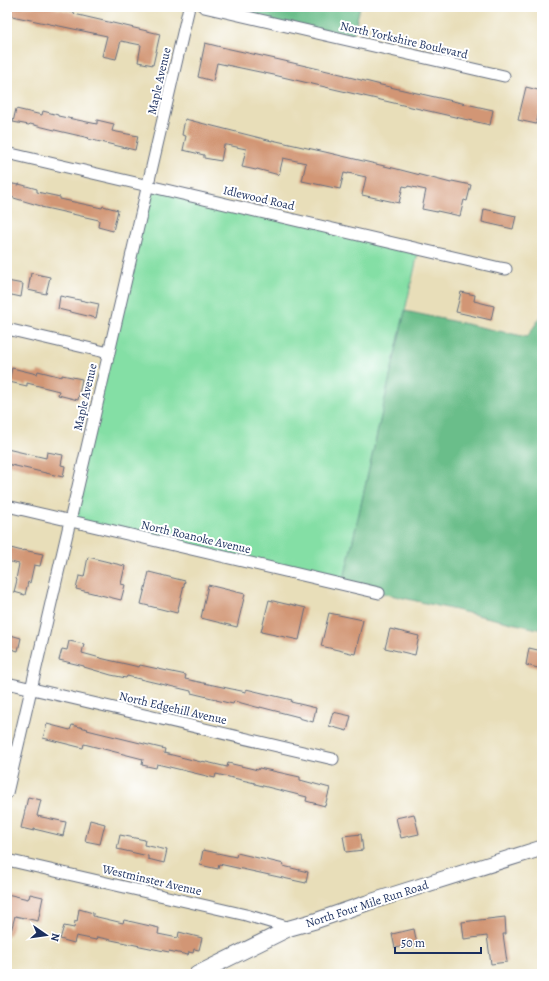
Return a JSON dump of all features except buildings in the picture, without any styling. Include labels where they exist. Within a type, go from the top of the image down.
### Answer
[{"type":"street","name":"Maple Avenue","points":[[7,793],[190,7]]},
{"type":"street","name":"North Yorkshire Boulevard","points":[[204,7],[504,76]]},
{"type":"street","name":"Idlewood Road","points":[[7,153],[506,269]]},
{"type":"street","points":[[7,329],[109,353]]},
{"type":"street","name":"North Roanoke Avenue","points":[[7,506],[379,593]]},
{"type":"street","name":"North Edgehill Avenue","points":[[7,683],[333,759]]},
{"type":"street","name":"North Four Mile Run Road","points":[[197,974],[290,928],[542,848]]},
{"type":"street","name":"Westminster Avenue","points":[[7,860],[246,915],[290,928]]},
{"type":"green space","points":[[204,7],[360,7],[352,41]]},
{"type":"green space","points":[[148,186],[419,249],[343,584],[70,521]]},
{"type":"green space","points":[[405,311],[527,337],[542,315],[542,630],[343,584]]}]
